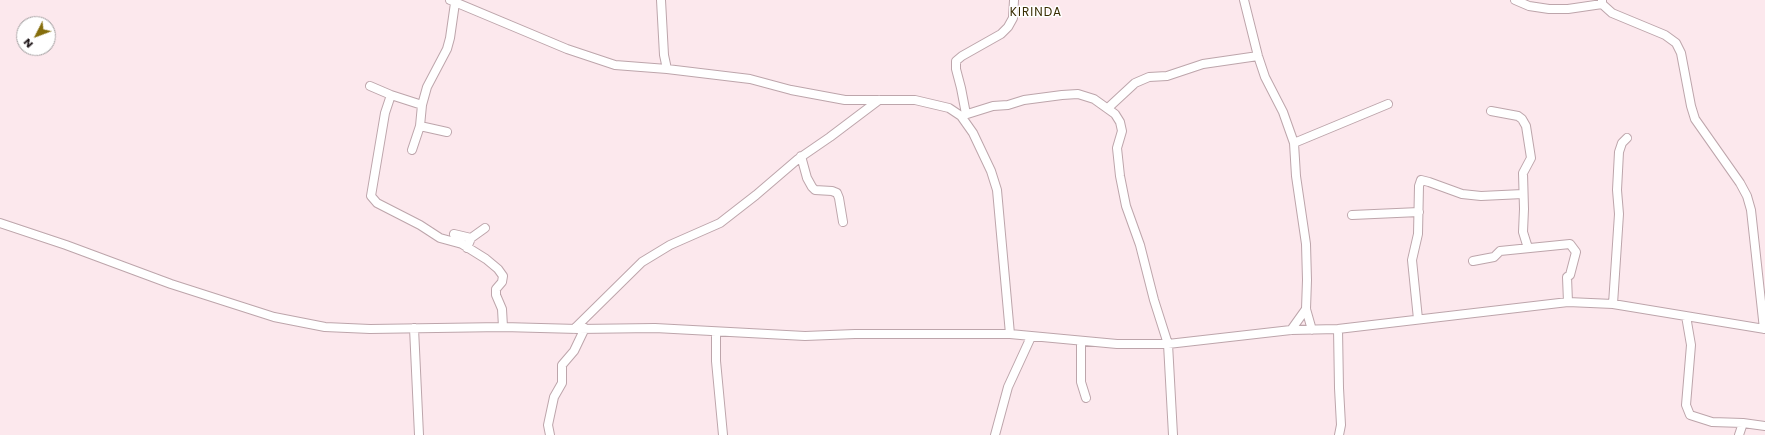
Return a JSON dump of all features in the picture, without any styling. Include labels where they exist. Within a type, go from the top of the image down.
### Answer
[{"type":"street","points":[[661,0],[664,55],[667,69]]},
{"type":"street","points":[[1010,334],[997,190],[991,171],[963,115],[961,88],[956,69],[956,61],[962,56],[1001,34],[1008,27],[1013,18],[1014,0]]},
{"type":"street","points":[[1244,0],[1258,56],[1265,77],[1290,128],[1294,143],[1296,176],[1306,244],[1306,309],[1312,330]]},
{"type":"street","points":[[0,222],[171,284],[274,317],[325,327],[370,329],[503,327],[574,329],[656,328],[805,336],[855,334],[1010,334],[1117,344],[1168,344],[1291,330],[1338,329],[1568,302],[1613,304],[1764,329],[1751,210],[1747,196],[1740,183],[1695,120],[1681,53],[1676,43],[1665,34],[1622,18],[1606,9],[1602,2],[1568,9],[1549,9],[1529,6],[1515,0]]},
{"type":"street","points":[[412,150],[420,126],[422,105],[427,87],[449,44],[453,1],[567,49],[615,65],[667,69],[750,79],[791,90],[839,99],[859,101],[880,99],[915,100],[949,108],[963,115],[993,106],[1062,95],[1078,94],[1094,99],[1115,114],[1120,122],[1122,131],[1116,148],[1126,206],[1140,245],[1154,300],[1168,344],[1173,435]]},
{"type":"street","points":[[1108,108],[1135,83],[1149,77],[1167,76],[1203,64],[1258,56]]},
{"type":"street","points":[[370,86],[391,95],[422,105]]},
{"type":"street","points":[[391,95],[385,113],[372,196],[377,203],[420,225],[440,238],[462,244],[486,259],[498,269],[503,276],[502,282],[496,289],[496,295],[502,309],[503,327]]},
{"type":"street","points":[[574,329],[642,262],[670,245],[720,223],[801,156],[830,137],[880,99]]},
{"type":"street","points":[[1294,143],[1388,104]]},
{"type":"street","points":[[1491,111],[1518,116],[1522,119],[1526,126],[1531,158],[1523,173],[1523,232],[1528,248]]},
{"type":"street","points":[[420,126],[447,132]]},
{"type":"street","points":[[1613,304],[1619,214],[1617,190],[1619,152],[1622,143],[1627,138]]},
{"type":"street","points":[[801,156],[807,178],[812,187],[815,190],[832,191],[837,193],[843,222]]},
{"type":"street","points":[[1418,319],[1412,260],[1418,234],[1419,186],[1422,180],[1462,194],[1481,196],[1523,194]]},
{"type":"street","points":[[1352,215],[1419,212]]},
{"type":"street","points":[[467,248],[471,238],[486,228]]},
{"type":"street","points":[[454,234],[471,238]]},
{"type":"street","points":[[1473,261],[1494,257],[1500,251],[1570,244],[1574,247],[1576,252],[1570,276],[1567,277],[1568,302]]},
{"type":"street","points":[[1291,330],[1306,309]]},
{"type":"street","points":[[1686,316],[1691,345],[1686,404],[1690,415],[1712,422],[1743,423],[1765,426]]},
{"type":"street","points":[[414,328],[419,435]]},
{"type":"street","points":[[550,435],[548,425],[554,397],[562,383],[562,365],[574,351],[585,328]]},
{"type":"street","points":[[1338,329],[1341,425],[1339,435]]},
{"type":"street","points":[[716,332],[716,361],[723,435]]},
{"type":"street","points":[[995,435],[1008,386],[1031,337]]},
{"type":"street","points":[[1081,341],[1081,382],[1086,398]]},
{"type":"street","points":[[1739,435],[1743,423]]},
{"type":"district","name":"KIRINDA","points":[[1036,13]]}]
